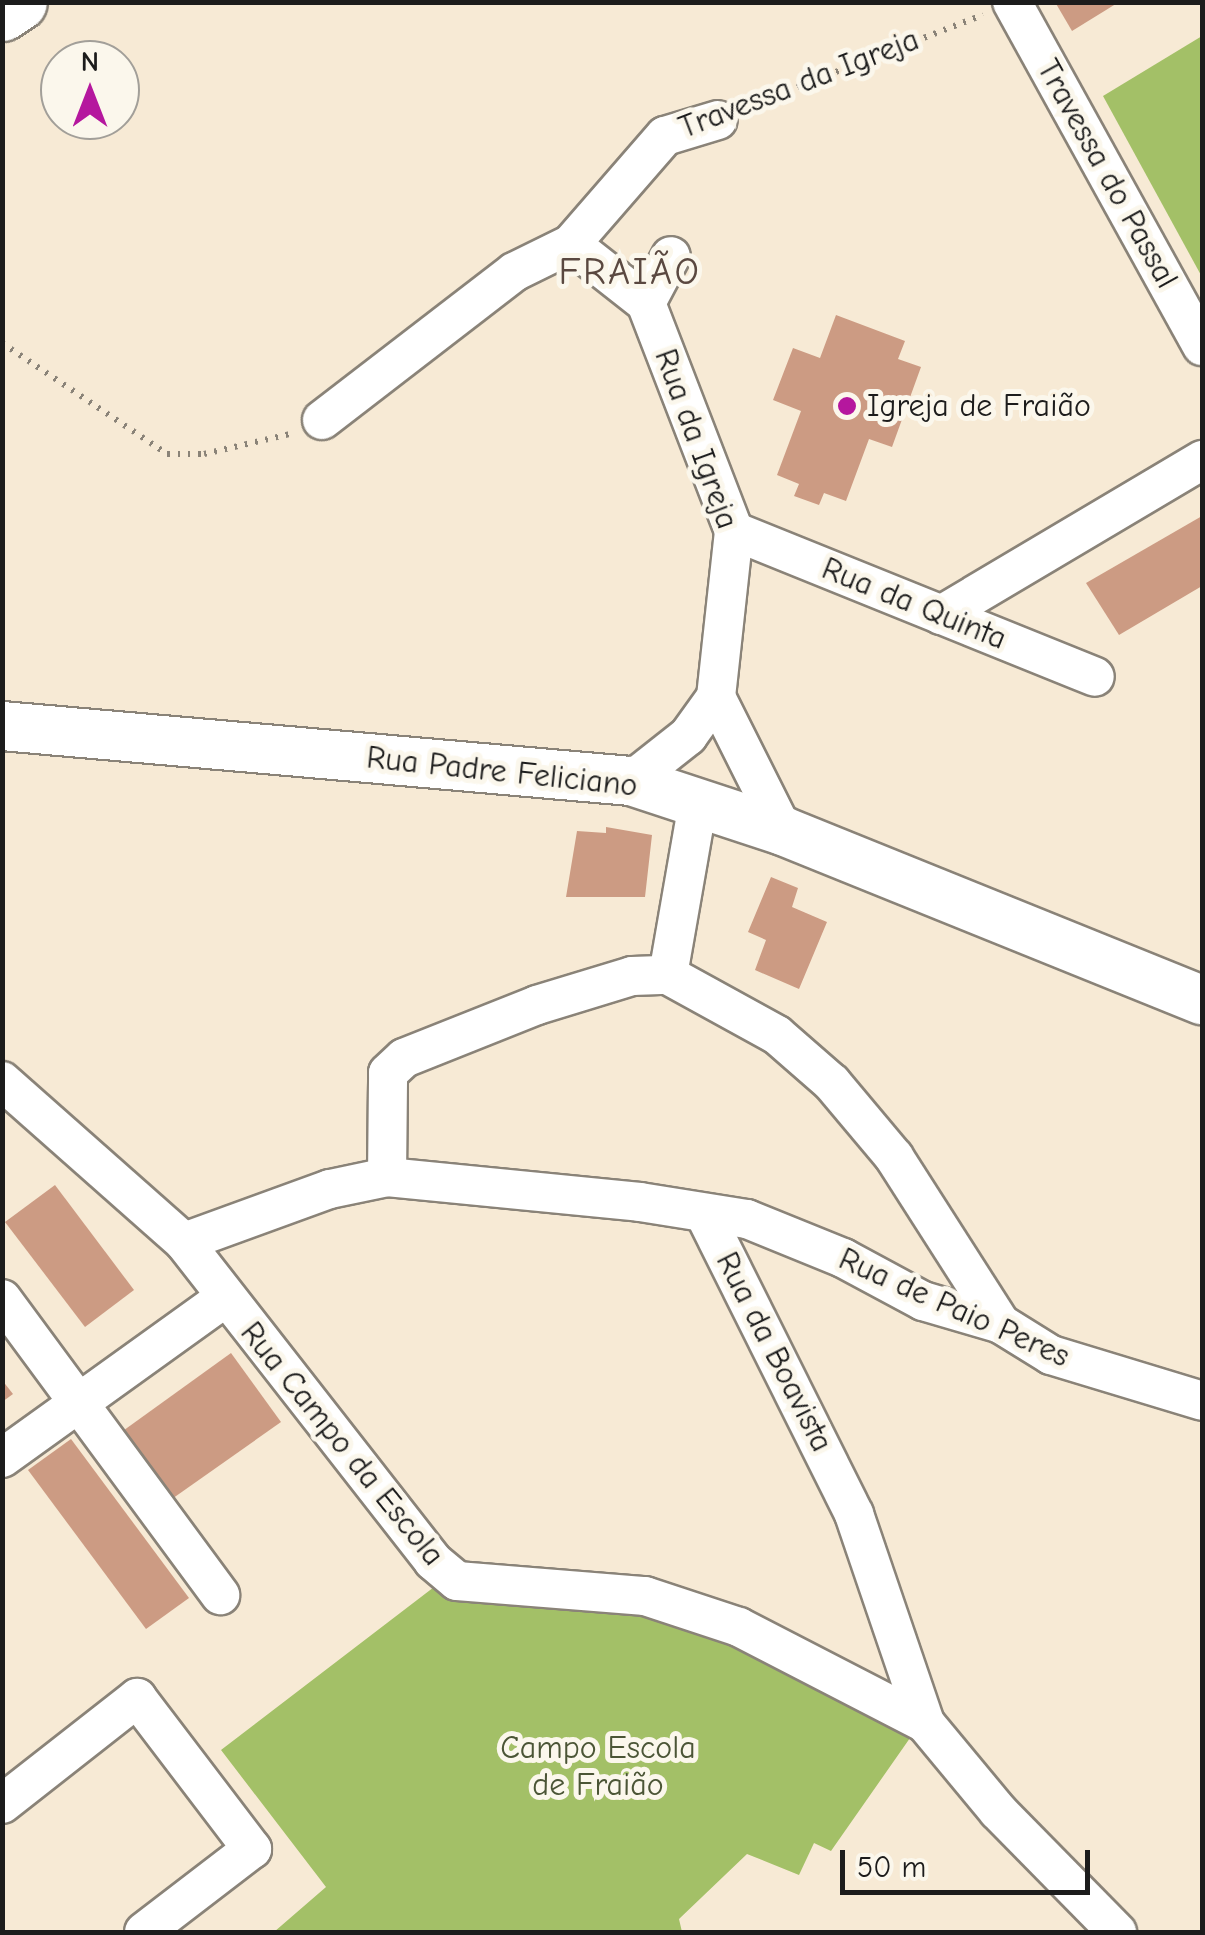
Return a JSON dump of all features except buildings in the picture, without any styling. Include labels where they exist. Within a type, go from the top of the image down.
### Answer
[{"type":"main road","points":[[2,13],[20,2]]},
{"type":"street","name":"Travessa do Passal","points":[[1012,4],[1202,346]]},
{"type":"street","name":"Travessa da Igreja","points":[[571,244],[664,136],[718,120]]},
{"type":"street","points":[[322,420],[514,272],[571,244],[646,303],[671,256]]},
{"type":"street","name":"Rua da Igreja","points":[[646,303],[734,532],[716,698]]},
{"type":"street","points":[[941,615],[1202,460]]},
{"type":"street","name":"Rua da Quinta","points":[[734,532],[1095,677]]},
{"type":"street","points":[[631,781],[688,736],[716,698],[784,831]]},
{"type":"street","name":"Rua Padre Feliciano","points":[[2,726],[631,781],[784,831],[1202,1000]]},
{"type":"street","points":[[668,974],[698,803]]},
{"type":"street","points":[[387,1177],[388,1073],[404,1058],[536,1005],[632,976],[668,974],[777,1035],[832,1083],[894,1157],[1001,1324]]},
{"type":"street","name":"Rua Campo da Escola","points":[[2,1082],[184,1242],[223,1299],[433,1561],[457,1582],[645,1596],[739,1627],[925,1723]]},
{"type":"street","name":"Rua da Boavista","points":[[184,1242],[330,1189],[387,1177],[518,1185],[706,1217],[854,1514],[925,1723],[998,1811],[1118,1932]]},
{"type":"street","name":"Rua de Paio Peres","points":[[706,1217],[747,1219],[843,1258],[923,1301],[1001,1324],[1051,1355],[1202,1401]]},
{"type":"street","points":[[2,1299],[220,1595]]},
{"type":"street","points":[[2,1458],[223,1299]]},
{"type":"street","points":[[2,1804],[137,1698],[252,1849],[144,1932]]},
{"type":"path","name":"Travessa da Igreja","points":[[718,120],[812,76],[1012,4]]},
{"type":"path","points":[[2,343],[167,454],[204,454],[322,420]]},
{"type":"green space","points":[[1202,36],[1202,277],[1103,96]]},
{"type":"green space","name":"Campo Escola de Fraião","points":[[438,1584],[467,1602],[641,1601],[917,1728],[831,1851],[814,1843],[799,1875],[747,1854],[679,1919],[682,1932],[274,1932],[326,1887],[221,1750]]},
{"type":"place","name":"Igreja de Fraião","points":[[847,406]]},
{"type":"district","name":"FRAIÃO","points":[[630,273]]}]
